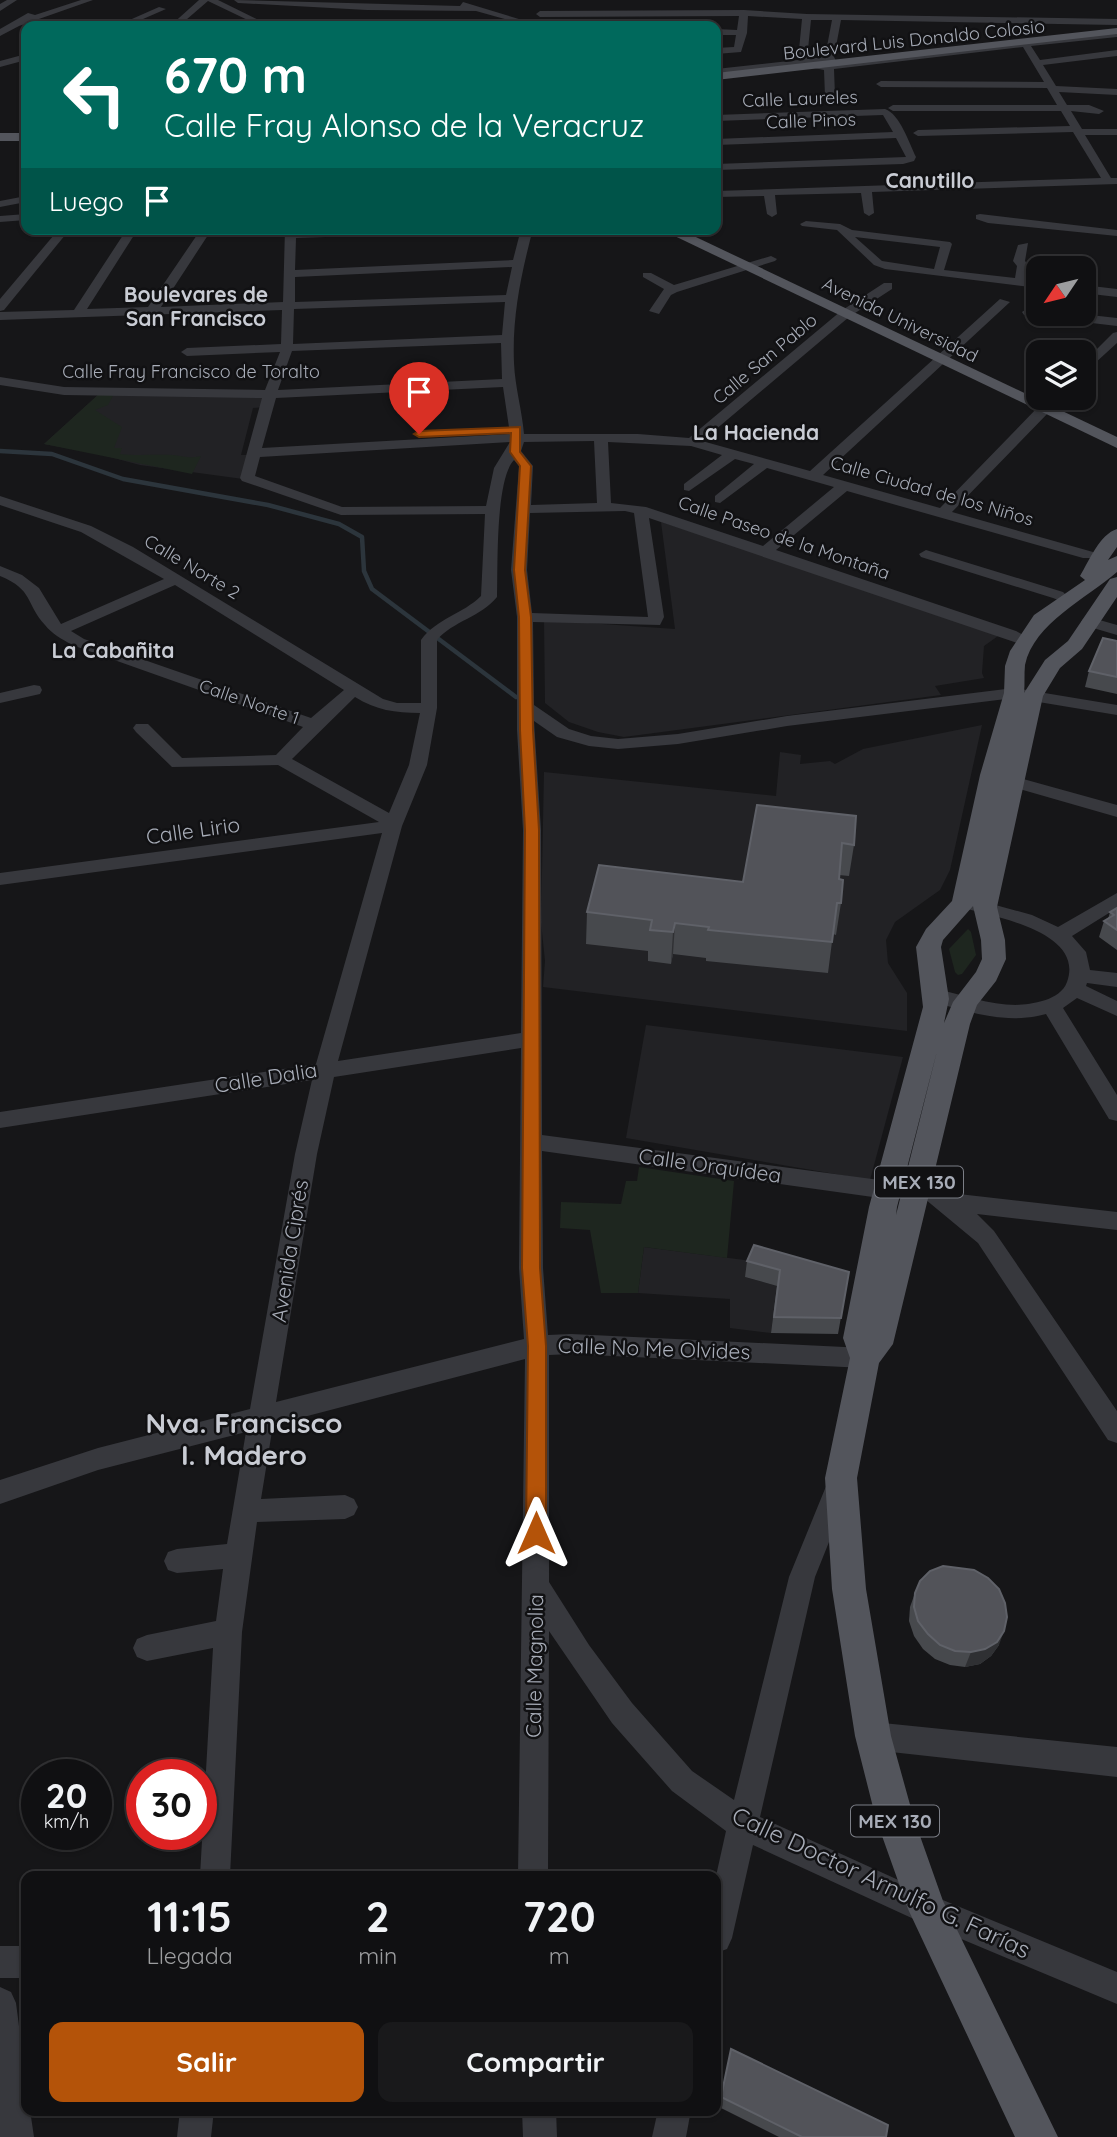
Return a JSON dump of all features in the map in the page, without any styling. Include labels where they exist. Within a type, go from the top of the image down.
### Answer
[{"type":"main road","points":[[721,75],[1117,29]]},
{"type":"main road","points":[[0,129],[21,134]]},
{"type":"main road","points":[[0,137],[21,135]]},
{"type":"main road","name":"Avenida Universidad","points":[[680,235],[1026,401]]},
{"type":"main road","points":[[747,248],[776,262]]},
{"type":"main road","points":[[778,282],[802,275]]},
{"type":"main road","name":"Avenida Universidad","points":[[854,300],[883,314]]},
{"type":"main road","name":"Avenida Universidad","points":[[947,344],[1026,381]]},
{"type":"main road","name":"Avenida Universidad","points":[[1046,410],[1117,443]]},
{"type":"main road","points":[[1041,619],[1087,555],[1117,519]]},
{"type":"main road","points":[[1052,664],[1082,606],[1093,569],[1117,535]]},
{"type":"main road","name":"MEX 130","points":[[1023,694],[1014,666],[1041,619],[1086,589],[1117,562]]},
{"type":"main road","name":"MEX 130","points":[[865,1358],[878,1344],[953,1037],[966,1002],[987,975],[994,959],[993,940],[974,905],[1023,694],[1075,645],[1117,583]]},
{"type":"main road","name":"MEX 130","points":[[974,905],[941,927],[929,943],[929,961],[937,996],[885,1199],[858,1338],[865,1358],[841,1478],[849,1588],[873,1736],[895,1819],[927,1909],[1037,2137]]},
{"type":"main road","points":[[885,1199],[911,1214]]},
{"type":"street","points":[[0,8],[13,0]]},
{"type":"street","points":[[22,21],[54,0]]},
{"type":"street","points":[[25,21],[89,0]]},
{"type":"street","points":[[180,21],[204,0]]},
{"type":"street","points":[[211,0],[256,21]]},
{"type":"street","points":[[238,0],[386,4],[479,10]]},
{"type":"street","points":[[447,0],[520,21]]},
{"type":"street","points":[[548,0],[550,21]]},
{"type":"street","points":[[376,17],[386,4]]},
{"type":"street","points":[[132,21],[162,9]]},
{"type":"street","points":[[450,15],[476,15],[479,10]]},
{"type":"street","points":[[539,21],[539,10],[551,14],[744,13],[1117,29]]},
{"type":"street","points":[[671,21],[672,12]]},
{"type":"street","points":[[614,21],[615,13]]},
{"type":"street","points":[[721,51],[736,51],[743,33],[744,13]]},
{"type":"street","points":[[803,66],[807,17]]},
{"type":"street","points":[[830,96],[829,63],[837,18]]},
{"type":"street","points":[[1,32],[19,23]]},
{"type":"street","name":"Boulevard Luis Donaldo Colosio","points":[[829,63],[1026,45],[1117,29]]},
{"type":"street","name":"Boulevard Luis Donaldo Colosio","points":[[721,75],[1117,29]]},
{"type":"street","points":[[1,32],[19,34]]},
{"type":"street","points":[[721,32],[743,33]]},
{"type":"street","points":[[1026,45],[1100,168],[1113,181]]},
{"type":"street","points":[[1040,68],[1117,54]]},
{"type":"street","points":[[0,64],[21,58]]},
{"type":"street","points":[[1040,68],[1062,71]]},
{"type":"street","points":[[0,71],[15,71]]},
{"type":"street","points":[[881,84],[1117,90]]},
{"type":"street","points":[[721,167],[911,159],[889,110]]},
{"type":"street","name":"Calle Laureles","points":[[721,118],[889,110],[1066,111],[1092,114],[1104,111]]},
{"type":"street","points":[[805,114],[821,138]]},
{"type":"street","points":[[918,133],[1077,130],[1117,132]]},
{"type":"street","name":"Calle Pinos","points":[[721,141],[902,135]]},
{"type":"street","points":[[780,140],[807,191]]},
{"type":"street","points":[[1071,182],[1100,168]]},
{"type":"street","points":[[721,194],[1113,181]]},
{"type":"street","points":[[866,189],[869,213]]},
{"type":"street","points":[[769,192],[772,214]]},
{"type":"street","points":[[0,204],[21,200]]},
{"type":"street","points":[[0,219],[21,217]]},
{"type":"street","points":[[981,217],[988,220],[1117,233]]},
{"type":"street","points":[[806,224],[840,227],[849,233],[946,244],[939,268]]},
{"type":"street","points":[[849,233],[848,237],[882,265],[1026,283]]},
{"type":"street","points":[[0,307],[60,235]]},
{"type":"street","points":[[77,314],[129,235]]},
{"type":"street","points":[[151,312],[203,235]]},
{"type":"street","points":[[290,235],[287,349],[247,478],[341,511],[493,510],[502,465],[516,440]]},
{"type":"street","name":"Calle Magnolia","points":[[525,235],[517,263],[508,339],[509,383],[516,440],[526,466],[519,570],[525,617],[532,830],[531,1268],[537,1346],[533,1871]]},
{"type":"street","points":[[1020,277],[1023,266],[1019,261],[1024,245]]},
{"type":"street","points":[[655,311],[666,293],[673,289],[747,267],[776,262]]},
{"type":"street","points":[[289,274],[517,263]]},
{"type":"street","points":[[882,265],[891,263],[1026,278]]},
{"type":"street","points":[[648,275],[673,289]]},
{"type":"street","name":"Calle San Pablo","points":[[692,442],[845,314],[854,300],[888,286]]},
{"type":"street","points":[[1096,286],[1117,288]]},
{"type":"street","points":[[1096,291],[1117,293]]},
{"type":"street","points":[[0,317],[513,298]]},
{"type":"street","points":[[812,477],[939,360],[947,344],[1004,302]]},
{"type":"street","points":[[1096,320],[1117,322]]},
{"type":"street","points":[[1096,357],[1117,336]]},
{"type":"street","points":[[187,352],[508,339]]},
{"type":"street","name":"Calle Fray Francisco de Toralto","points":[[2,385],[74,391],[271,394],[509,383]]},
{"type":"street","points":[[942,514],[1043,410]]},
{"type":"street","points":[[601,439],[604,500]]},
{"type":"street","name":"Calle Ciudad de los Niños","points":[[256,448],[516,440],[692,442],[1087,555]]},
{"type":"street","points":[[689,487],[732,453]]},
{"type":"street","points":[[720,499],[764,463]]},
{"type":"street","points":[[765,552],[844,486]]},
{"type":"street","name":"Calle Norte 2","points":[[0,500],[86,529],[176,579],[377,704],[429,708]]},
{"type":"street","name":"Calle Paseo de la Montaña","points":[[524,509],[604,500],[641,510],[1026,641]]},
{"type":"street","name":"Avenida Ciprés","points":[[215,1871],[228,1632],[238,1555],[306,1154],[326,1069],[394,825],[418,765],[429,708],[433,635],[489,597],[493,510]]},
{"type":"street","points":[[525,617],[654,622],[656,617],[641,510]]},
{"type":"street","points":[[926,554],[1058,595]]},
{"type":"street","name":"Calle Norte 1","points":[[0,571],[17,578],[34,591],[49,621],[59,631],[78,642],[314,725],[281,760]]},
{"type":"street","points":[[59,631],[176,579]]},
{"type":"street","points":[[1089,622],[1117,630]]},
{"type":"street","points":[[314,725],[354,689]]},
{"type":"street","points":[[0,698],[34,690]]},
{"type":"street","points":[[527,708],[563,733],[589,741],[618,744],[678,739],[787,721],[1023,694],[1117,710]]},
{"type":"street","points":[[142,728],[178,763],[281,760],[394,825]]},
{"type":"street","points":[[1002,779],[1117,811]]},
{"type":"street","name":"Calle Lirio","points":[[0,879],[394,825]]},
{"type":"street","points":[[1059,935],[1117,899]]},
{"type":"street","points":[[974,905],[1022,917],[1059,935],[1072,947],[1079,976],[1117,1009]]},
{"type":"street","points":[[937,996],[994,1010],[1024,1012],[1051,1006],[1079,976],[1117,967]]},
{"type":"street","points":[[1079,976],[1117,979]]},
{"type":"street","points":[[1051,1006],[1117,1114]]},
{"type":"street","name":"Calle Dalia","points":[[0,1120],[533,1039]]},
{"type":"street","name":"Calle Orquídea","points":[[533,1142],[885,1199]]},
{"type":"street","points":[[896,1156],[919,1182],[962,1213],[986,1237],[1117,1432]]},
{"type":"street","points":[[942,1201],[1117,1221]]},
{"type":"street","name":"Calle No Me Olvides","points":[[0,1492],[98,1459],[537,1346],[571,1344],[865,1358]]},
{"type":"street","points":[[721,1917],[802,1577],[841,1478]]},
{"type":"street","points":[[246,1511],[345,1507]]},
{"type":"street","points":[[177,1560],[238,1555]]},
{"type":"street","name":"Calle Doctor Arnulfo G. Farías","points":[[536,1586],[579,1654],[631,1723],[682,1781],[743,1825],[927,1909],[1117,1988]]},
{"type":"street","points":[[147,1648],[228,1632]]},
{"type":"street","points":[[873,1736],[1117,1762]]},
{"type":"street","points":[[0,1962],[21,1962]]},
{"type":"street","points":[[0,2003],[17,2137]]},
{"type":"street","points":[[194,2137],[196,2116]]},
{"type":"street","points":[[538,2116],[540,2137]]},
{"type":"street","points":[[669,2137],[674,2116]]},
{"type":"shaded area","points":[[99,394],[267,396],[264,407],[253,408],[241,455],[252,455],[243,479],[140,465],[44,444]]},
{"type":"shaded area","points":[[99,394],[114,394],[108,405],[95,410],[122,427],[114,448],[122,448],[120,454],[201,456],[192,474],[44,444]]},
{"type":"shaded area","points":[[661,522],[983,626],[998,636],[984,646],[984,678],[935,686],[941,695],[624,737],[569,722],[545,703],[544,620],[675,629]]},
{"type":"shaded area","points":[[982,725],[950,870],[940,890],[895,922],[886,940],[888,963],[907,993],[907,1031],[543,987],[545,961],[541,922],[544,772],[776,796],[780,752],[801,755],[800,764],[830,761],[835,764],[863,749]]},
{"type":"shaded area","points":[[968,929],[976,955],[962,974],[958,975],[949,949]]},
{"type":"shaded area","points":[[646,1025],[903,1057],[870,1180],[626,1138]]},
{"type":"shaded area","points":[[639,1167],[734,1181],[727,1258],[644,1247],[638,1293],[601,1293],[590,1230],[560,1228],[561,1202],[621,1204],[626,1181],[637,1181]]},
{"type":"shaded area","points":[[644,1247],[752,1261],[745,1277],[777,1286],[771,1333],[730,1328],[730,1299],[638,1293]]},
{"type":"building","points":[[1103,638],[1117,641],[1117,677],[1089,671]]},
{"type":"building","points":[[757,805],[856,816],[854,845],[842,843],[839,879],[843,880],[841,903],[837,903],[832,942],[708,930],[709,927],[675,923],[673,932],[650,930],[652,920],[587,912],[599,865],[743,882]]},
{"type":"building","points":[[1117,908],[1117,930],[1104,921],[1114,915],[1110,912]]},
{"type":"building","points":[[754,1245],[849,1272],[841,1318],[774,1317],[780,1270],[747,1261]]},
{"type":"building","points":[[943,1566],[974,1570],[988,1578],[999,1589],[1007,1617],[1004,1631],[997,1642],[985,1649],[971,1652],[955,1651],[940,1645],[918,1621],[914,1607],[915,1593],[920,1581],[930,1571]]},
{"type":"building","points":[[731,2049],[888,2125],[886,2137],[802,2137],[721,2097]]},
{"type":"waterway","points":[[0,451],[52,454],[123,479],[268,505],[339,524],[362,537],[364,571],[372,589],[516,697]]},
{"type":"district","name":"Canutillo","points":[[930,181]]},
{"type":"district","name":"Boulevares de San Francisco","points":[[196,307]]},
{"type":"district","name":"La Hacienda","points":[[756,433]]},
{"type":"district","name":"La Cabañita","points":[[113,651]]},
{"type":"district","name":"Nva. Francisco I. Madero","points":[[244,1439]]},
{"type":"route","points":[[419,434],[516,429],[518,439],[515,452],[526,466],[519,570],[525,617],[526,730],[532,830],[531,1268],[537,1346],[536,1533]]}]
